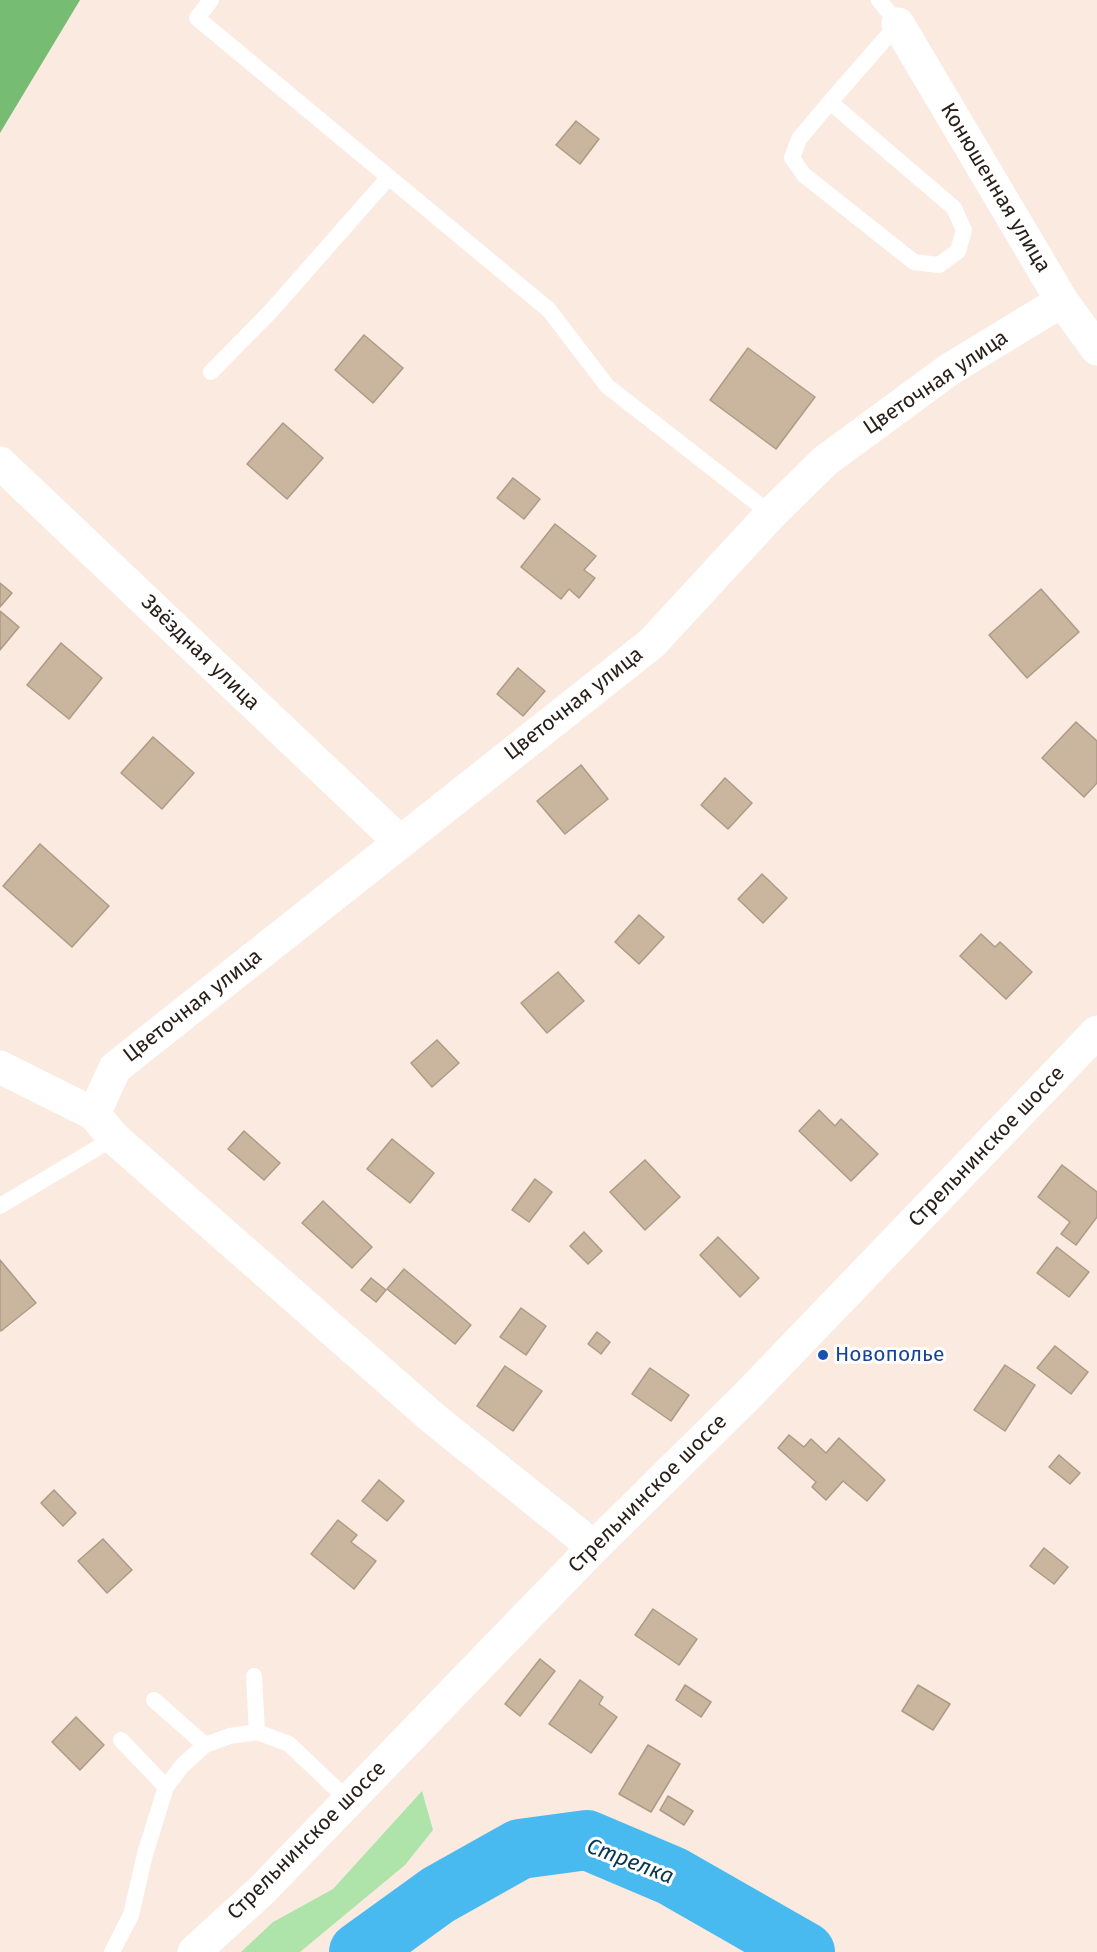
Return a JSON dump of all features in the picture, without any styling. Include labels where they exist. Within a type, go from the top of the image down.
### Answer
[{"type":"street","name":"Конюшенная улица","points":[[889,12],[1062,301],[1097,349]]},
{"type":"street","name":"Цветочная улица","points":[[104,1126],[115,1068],[652,643],[771,514],[825,460],[950,369],[1062,301]]},
{"type":"street","name":"Звёздная улица","points":[[0,463],[400,842]]},
{"type":"street","name":"Стрельнинское шоссе","points":[[194,1952],[261,1891],[350,1801],[594,1547],[755,1388],[1097,1032]]},
{"type":"street","points":[[0,1068],[104,1126],[434,1419],[594,1547]]},
{"type":"lane","points":[[211,0],[197,18],[549,310],[607,386],[771,514]]},
{"type":"lane","points":[[830,102],[954,208],[964,230],[958,251],[939,265],[914,262],[804,175],[792,158],[799,139],[830,102],[889,12]]},
{"type":"lane","points":[[212,372],[271,311],[389,177]]},
{"type":"lane","points":[[0,1206],[104,1126]]},
{"type":"lane","points":[[254,1676],[257,1732]]},
{"type":"lane","points":[[154,1700],[205,1745]]},
{"type":"lane","points":[[112,1952],[131,1915],[145,1854],[166,1787],[182,1766],[205,1745],[230,1736],[257,1732],[289,1744],[350,1801]]},
{"type":"lane","points":[[121,1740],[166,1787]]},
{"type":"green space","points":[[0,0],[80,0],[0,133]]},
{"type":"green space","points":[[422,1791],[433,1830],[405,1865],[300,1952],[241,1952],[273,1922],[333,1889]]},
{"type":"building","points":[[576,121],[599,139],[580,164],[556,145]]},
{"type":"building","points":[[364,335],[403,368],[373,403],[335,370]]},
{"type":"building","points":[[748,348],[815,397],[776,449],[710,400]]},
{"type":"building","points":[[283,423],[323,458],[287,499],[247,464]]},
{"type":"building","points":[[513,478],[540,499],[524,519],[497,498]]},
{"type":"building","points":[[555,524],[596,556],[584,570],[595,578],[579,598],[569,589],[561,599],[521,567]]},
{"type":"building","points":[[0,583],[12,593],[0,607]]},
{"type":"building","points":[[1041,589],[1079,632],[1027,678],[989,635]]},
{"type":"building","points":[[0,611],[19,627],[0,650]]},
{"type":"building","points":[[61,643],[102,678],[69,719],[27,685]]},
{"type":"building","points":[[518,668],[545,691],[523,716],[497,694]]},
{"type":"building","points":[[1076,722],[1097,741],[1097,783],[1084,797],[1042,758]]},
{"type":"building","points":[[153,737],[194,773],[162,809],[121,773]]},
{"type":"building","points":[[581,765],[608,799],[565,834],[537,801]]},
{"type":"building","points":[[725,778],[752,803],[728,829],[701,805]]},
{"type":"building","points":[[40,844],[109,906],[72,947],[3,886]]},
{"type":"building","points":[[762,874],[787,898],[763,923],[738,899]]},
{"type":"building","points":[[639,915],[664,937],[639,964],[615,942]]},
{"type":"building","points":[[981,934],[995,947],[1000,942],[1032,972],[1006,999],[960,956]]},
{"type":"building","points":[[558,972],[584,1001],[547,1033],[521,1003]]},
{"type":"building","points":[[437,1040],[459,1063],[432,1087],[411,1063]]},
{"type":"building","points":[[819,1110],[835,1126],[841,1119],[878,1154],[851,1181],[799,1131]]},
{"type":"building","points":[[244,1131],[280,1163],[264,1180],[228,1149]]},
{"type":"building","points":[[392,1139],[434,1173],[410,1203],[367,1169]]},
{"type":"building","points":[[645,1160],[680,1197],[645,1230],[610,1192]]},
{"type":"building","points":[[1062,1165],[1097,1192],[1097,1217],[1076,1245],[1061,1234],[1070,1222],[1038,1197]]},
{"type":"building","points":[[535,1179],[552,1192],[529,1222],[512,1210]]},
{"type":"building","points":[[323,1201],[372,1247],[352,1268],[302,1223]]},
{"type":"building","points":[[584,1232],[602,1251],[588,1264],[570,1246]]},
{"type":"building","points":[[718,1237],[759,1278],[740,1297],[700,1255]]},
{"type":"building","points":[[1057,1247],[1089,1272],[1069,1297],[1037,1273]]},
{"type":"building","points":[[0,1260],[36,1303],[1,1331],[0,1330]]},
{"type":"building","points":[[404,1269],[471,1325],[455,1344],[387,1289]]},
{"type":"building","points":[[371,1278],[386,1290],[376,1302],[361,1290]]},
{"type":"building","points":[[521,1308],[546,1326],[526,1355],[500,1337]]},
{"type":"building","points":[[597,1332],[610,1342],[601,1354],[588,1344]]},
{"type":"building","points":[[1055,1346],[1088,1372],[1071,1394],[1037,1368]]},
{"type":"building","points":[[1005,1365],[1035,1385],[1005,1431],[974,1410]]},
{"type":"building","points":[[505,1366],[542,1391],[513,1431],[477,1406]]},
{"type":"building","points":[[650,1368],[689,1395],[671,1421],[632,1394]]},
{"type":"building","points":[[789,1435],[804,1447],[811,1439],[826,1453],[839,1438],[885,1480],[867,1501],[843,1481],[826,1500],[812,1487],[816,1482],[778,1448]]},
{"type":"building","points":[[1059,1455],[1080,1473],[1070,1484],[1049,1467]]},
{"type":"building","points":[[379,1480],[404,1501],[387,1521],[362,1501]]},
{"type":"building","points":[[54,1490],[76,1513],[63,1526],[41,1503]]},
{"type":"building","points":[[338,1520],[357,1535],[351,1542],[376,1561],[354,1589],[311,1554]]},
{"type":"building","points":[[103,1539],[132,1570],[107,1593],[78,1561]]},
{"type":"building","points":[[1044,1548],[1068,1567],[1054,1584],[1030,1566]]},
{"type":"building","points":[[653,1609],[697,1639],[679,1665],[635,1635]]},
{"type":"building","points":[[540,1659],[555,1671],[520,1716],[505,1704]]},
{"type":"building","points":[[580,1680],[603,1697],[599,1704],[617,1717],[591,1753],[549,1724]]},
{"type":"building","points":[[685,1685],[711,1702],[701,1717],[676,1700]]},
{"type":"building","points":[[918,1685],[950,1704],[933,1730],[902,1711]]},
{"type":"building","points":[[76,1717],[104,1745],[80,1770],[52,1742]]},
{"type":"building","points":[[648,1745],[680,1764],[651,1812],[619,1794]]},
{"type":"building","points":[[668,1796],[693,1811],[684,1825],[660,1810]]},
{"type":"waterway","name":"Стрелка","points":[[359,1952],[438,1895],[520,1849],[587,1840],[672,1876],[805,1952]]},
{"type":"place","name":"Новополье","points":[[823,1355]]}]
